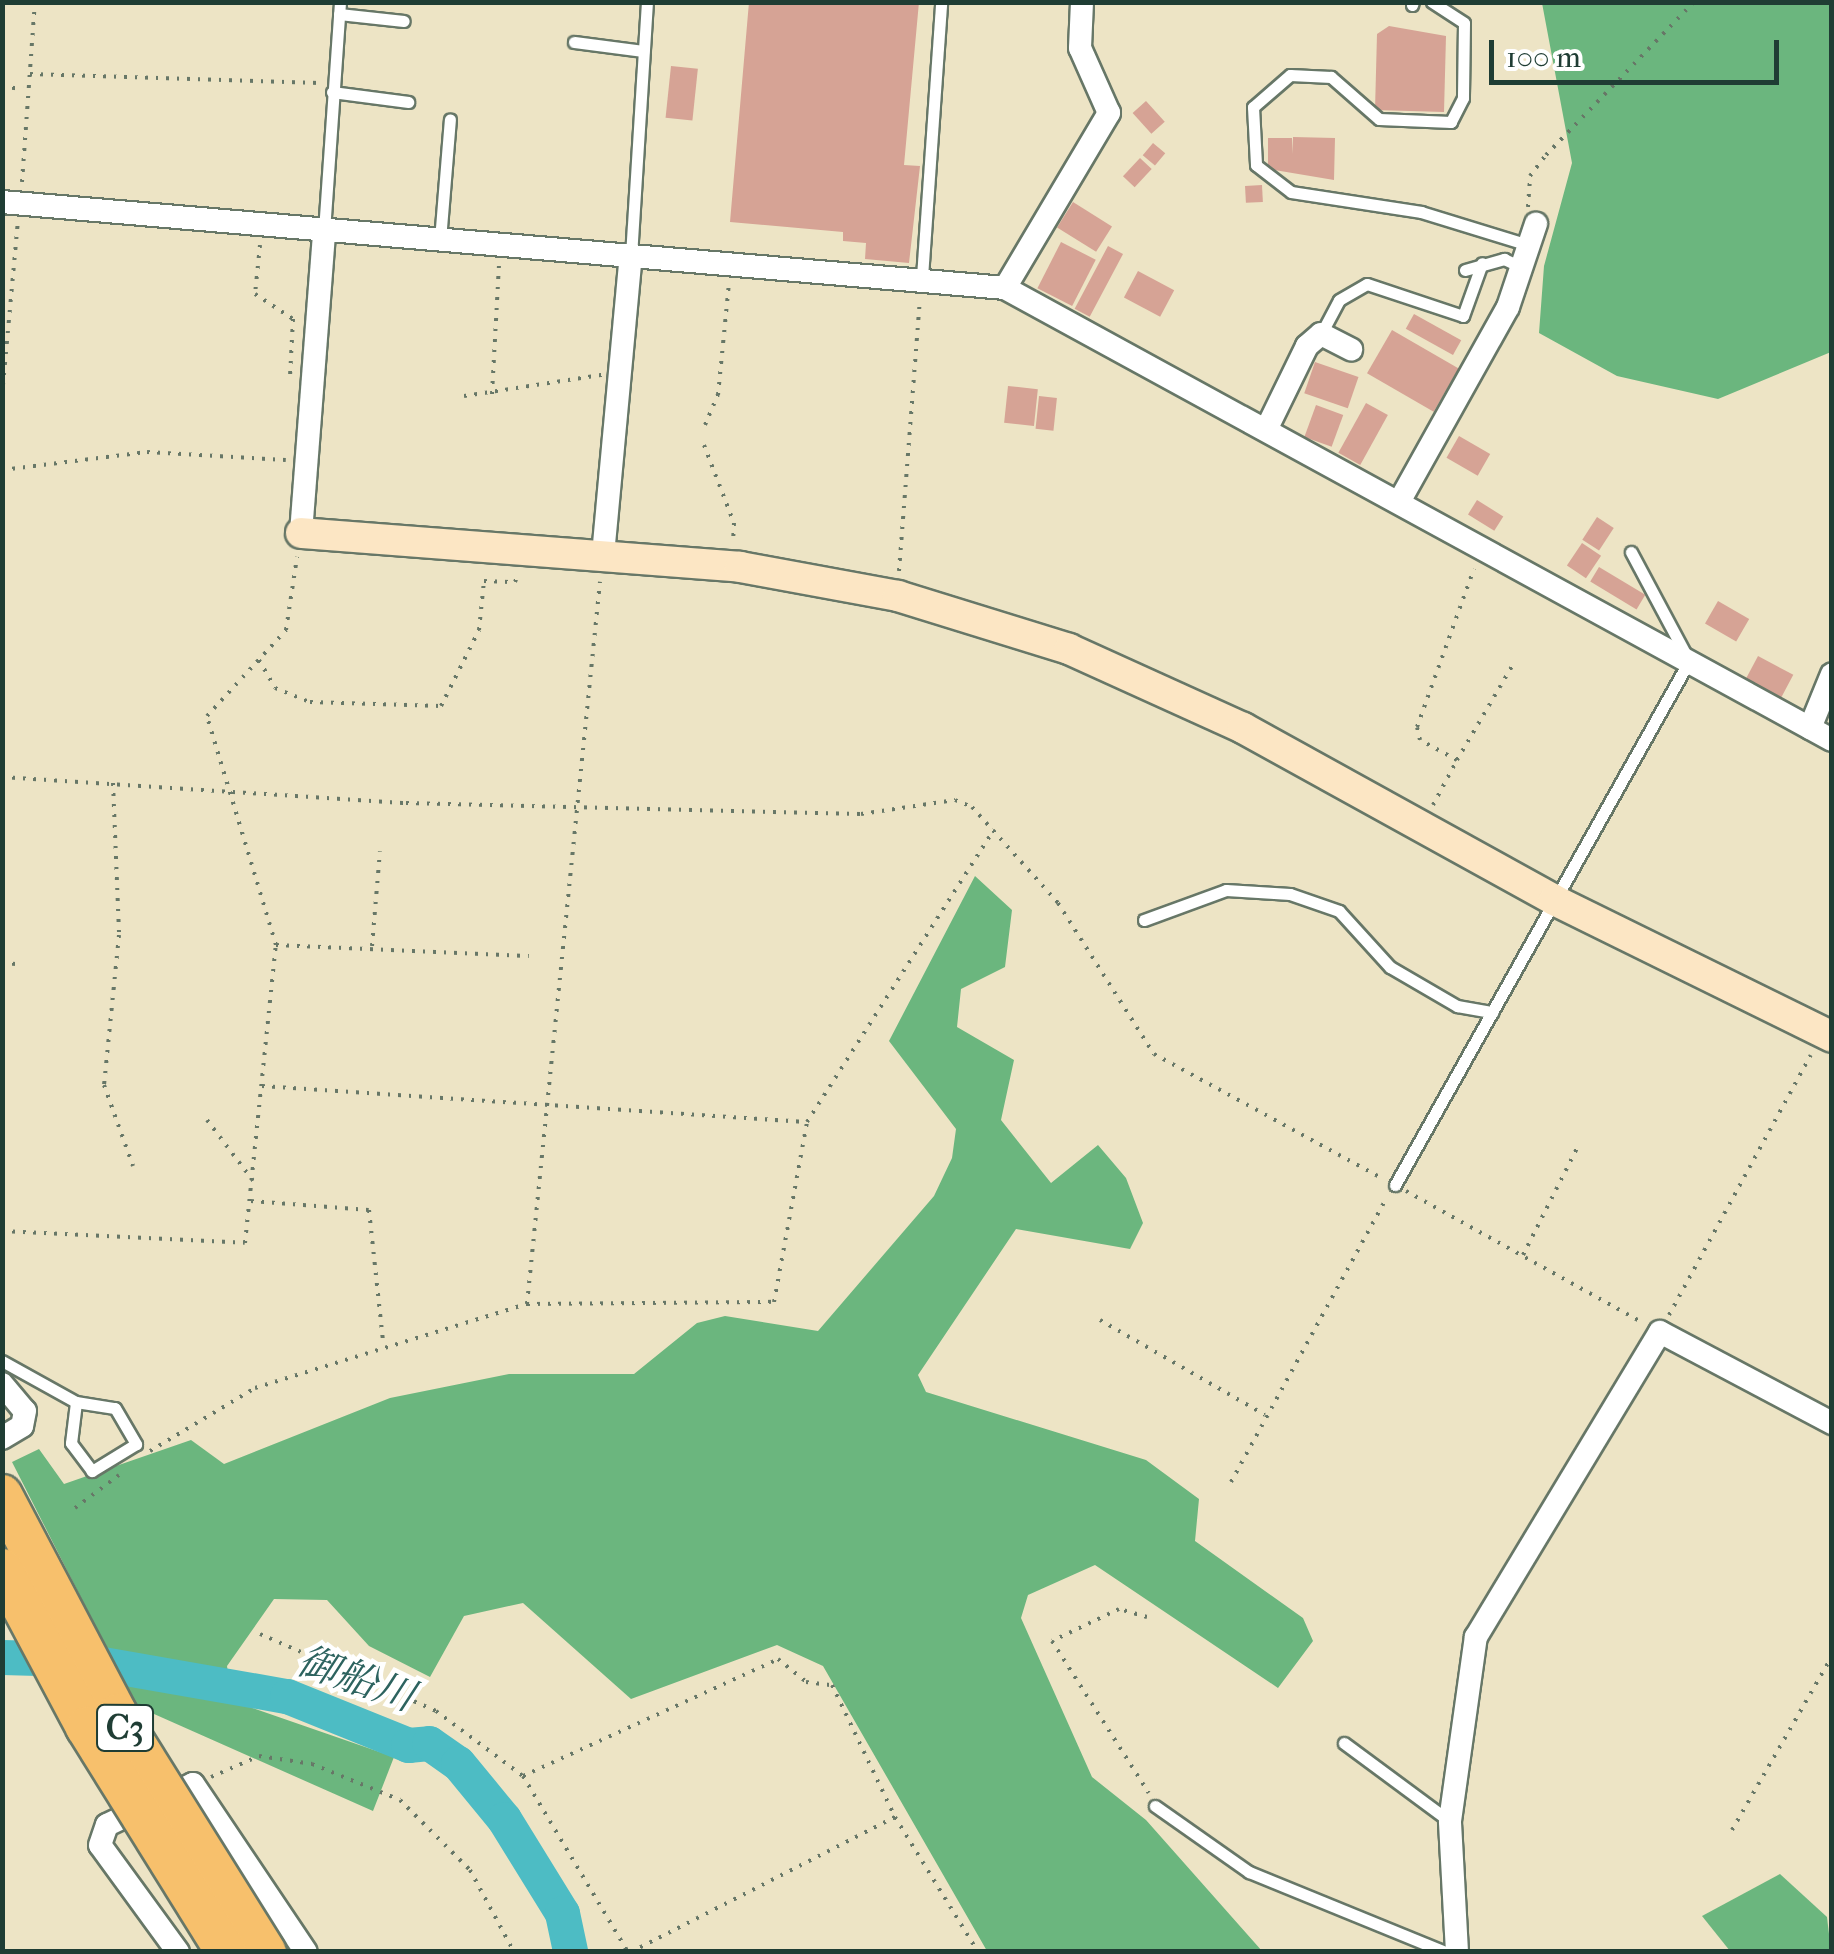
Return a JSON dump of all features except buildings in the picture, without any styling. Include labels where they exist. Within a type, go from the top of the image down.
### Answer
[{"type":"highway","name":"C3","points":[[2,1495],[117,1714],[266,1952]]},
{"type":"highway","name":"C3","points":[[2,1569],[86,1727],[226,1952]]},
{"type":"street","points":[[1005,288],[1109,113],[1080,48],[1082,2]]},
{"type":"street","points":[[12,202],[1005,288],[1689,656],[1832,740]]},
{"type":"street","points":[[324,230],[301,533],[729,566],[898,596],[1150,683],[1554,900],[1827,1035]]},
{"type":"street","points":[[1399,502],[1508,307],[1526,244]]},
{"type":"street","points":[[602,555],[631,256]]},
{"type":"street","points":[[1267,428],[1321,334],[1351,350]]},
{"type":"street","points":[[1810,728],[1832,674]]},
{"type":"street","points":[[1457,1952],[1450,1822],[1476,1636],[1660,1332],[1832,1423]]},
{"type":"street","points":[[2,1384],[25,1411],[22,1426],[2,1438]]},
{"type":"street","points":[[178,1952],[100,1845],[106,1825],[193,1784],[306,1952]]},
{"type":"lane","points":[[631,256],[647,2]]},
{"type":"lane","points":[[922,278],[941,2]]},
{"type":"lane","points":[[1432,2],[1464,23],[1463,98],[1452,122],[1379,119],[1331,77],[1290,75],[1252,108],[1256,164],[1291,192],[1420,212],[1526,244]]},
{"type":"lane","points":[[324,230],[339,8],[404,21]]},
{"type":"lane","points":[[574,42],[643,51]]},
{"type":"lane","points":[[332,89],[408,102]]},
{"type":"lane","points":[[440,240],[450,119]]},
{"type":"lane","points":[[1465,270],[1526,244]]},
{"type":"lane","points":[[1321,334],[1339,300],[1367,284],[1463,316],[1482,264]]},
{"type":"lane","points":[[1395,1185],[1689,656],[1631,552]]},
{"type":"lane","points":[[1144,920],[1226,890],[1290,894],[1339,911],[1390,968],[1458,1006],[1492,1012]]},
{"type":"lane","points":[[2,1361],[76,1402],[115,1408],[136,1444],[92,1471],[72,1444],[76,1402]]},
{"type":"lane","points":[[1344,1743],[1450,1822]]},
{"type":"lane","points":[[1155,1806],[1250,1872],[1445,1952]]},
{"type":"path","points":[[2,396],[12,202],[24,89],[30,74],[35,2]]},
{"type":"path","points":[[1526,244],[1530,176],[1694,2]]},
{"type":"path","points":[[30,74],[332,89]]},
{"type":"path","points":[[2,87],[24,89]]},
{"type":"path","points":[[262,225],[255,294],[292,313],[290,382]]},
{"type":"path","points":[[492,394],[502,246]]},
{"type":"path","points":[[705,425],[718,395],[730,263]]},
{"type":"path","points":[[898,596],[922,278]]},
{"type":"path","points":[[464,396],[620,375]]},
{"type":"path","points":[[704,445],[734,523],[729,566]]},
{"type":"path","points":[[288,448],[289,474]]},
{"type":"path","points":[[2,470],[147,452],[287,460]]},
{"type":"path","points":[[2,1231],[233,1246],[245,1243],[276,945],[223,785],[208,716],[289,622],[301,533]]},
{"type":"path","points":[[1457,760],[1416,734],[1481,546]]},
{"type":"path","points":[[259,660],[274,688],[310,702],[441,706],[479,630],[484,581],[515,582],[521,549]]},
{"type":"path","points":[[527,1304],[582,804],[602,555]]},
{"type":"path","points":[[1421,826],[1515,660]]},
{"type":"path","points":[[2,777],[223,785],[406,803],[582,804],[861,814],[955,800],[994,830],[1058,903],[1154,1054],[1660,1332],[1827,1035]]},
{"type":"path","points":[[114,781],[119,935],[104,1085],[134,1166]]},
{"type":"path","points":[[146,1454],[254,1388],[384,1342],[527,1304],[774,1302],[807,1122],[994,830]]},
{"type":"path","points":[[372,948],[380,851]]},
{"type":"path","points":[[276,945],[529,956]]},
{"type":"path","points":[[2,963],[16,964]]},
{"type":"path","points":[[262,1086],[807,1122]]},
{"type":"path","points":[[206,1120],[254,1182]]},
{"type":"path","points":[[1523,1256],[1580,1144]]},
{"type":"path","points":[[1231,1482],[1395,1185]]},
{"type":"path","points":[[251,1201],[370,1210],[384,1342]]},
{"type":"path","points":[[1100,1320],[1266,1415]]},
{"type":"path","points":[[75,1508],[132,1464]]},
{"type":"path","points":[[1147,1617],[1120,1609],[1052,1641],[1155,1806]]},
{"type":"path","points":[[260,1634],[436,1711],[524,1776],[630,1952],[895,1816]]},
{"type":"path","points":[[1732,1830],[1832,1656]]},
{"type":"path","points":[[524,1776],[778,1659],[806,1682],[832,1685],[895,1816],[978,1952]]},
{"type":"path","points":[[193,1784],[259,1756],[370,1784],[400,1800],[470,1870],[514,1952]]},
{"type":"green space","points":[[1542,3],[1831,3],[1831,352],[1718,399],[1617,376],[1539,333],[1544,266],[1572,163]]},
{"type":"green space","points":[[975,876],[1012,910],[1005,967],[961,989],[957,1027],[1014,1060],[1001,1120],[1051,1183],[1098,1145],[1126,1178],[1143,1223],[1130,1249],[1016,1229],[918,1375],[926,1392],[1146,1460],[1199,1499],[1195,1541],[1303,1618],[1313,1641],[1278,1688],[1095,1565],[1028,1595],[1021,1618],[1092,1777],[1146,1820],[1262,1951],[987,1951],[823,1666],[777,1645],[631,1699],[523,1603],[464,1616],[430,1677],[369,1646],[327,1600],[274,1599],[227,1666],[232,1701],[394,1757],[373,1811],[136,1706],[12,1462],[39,1449],[64,1484],[191,1440],[224,1464],[390,1398],[509,1374],[634,1374],[697,1323],[725,1316],[818,1331],[934,1196],[952,1158],[956,1129],[889,1041]]},
{"type":"green space","points":[[1780,1874],[1827,1917],[1831,1951],[1730,1951],[1702,1916]]},
{"type":"waterway","name":"御船川","points":[[2,1657],[74,1659],[287,1696],[408,1745],[429,1743],[458,1763],[504,1819],[562,1913],[570,1952]]}]
